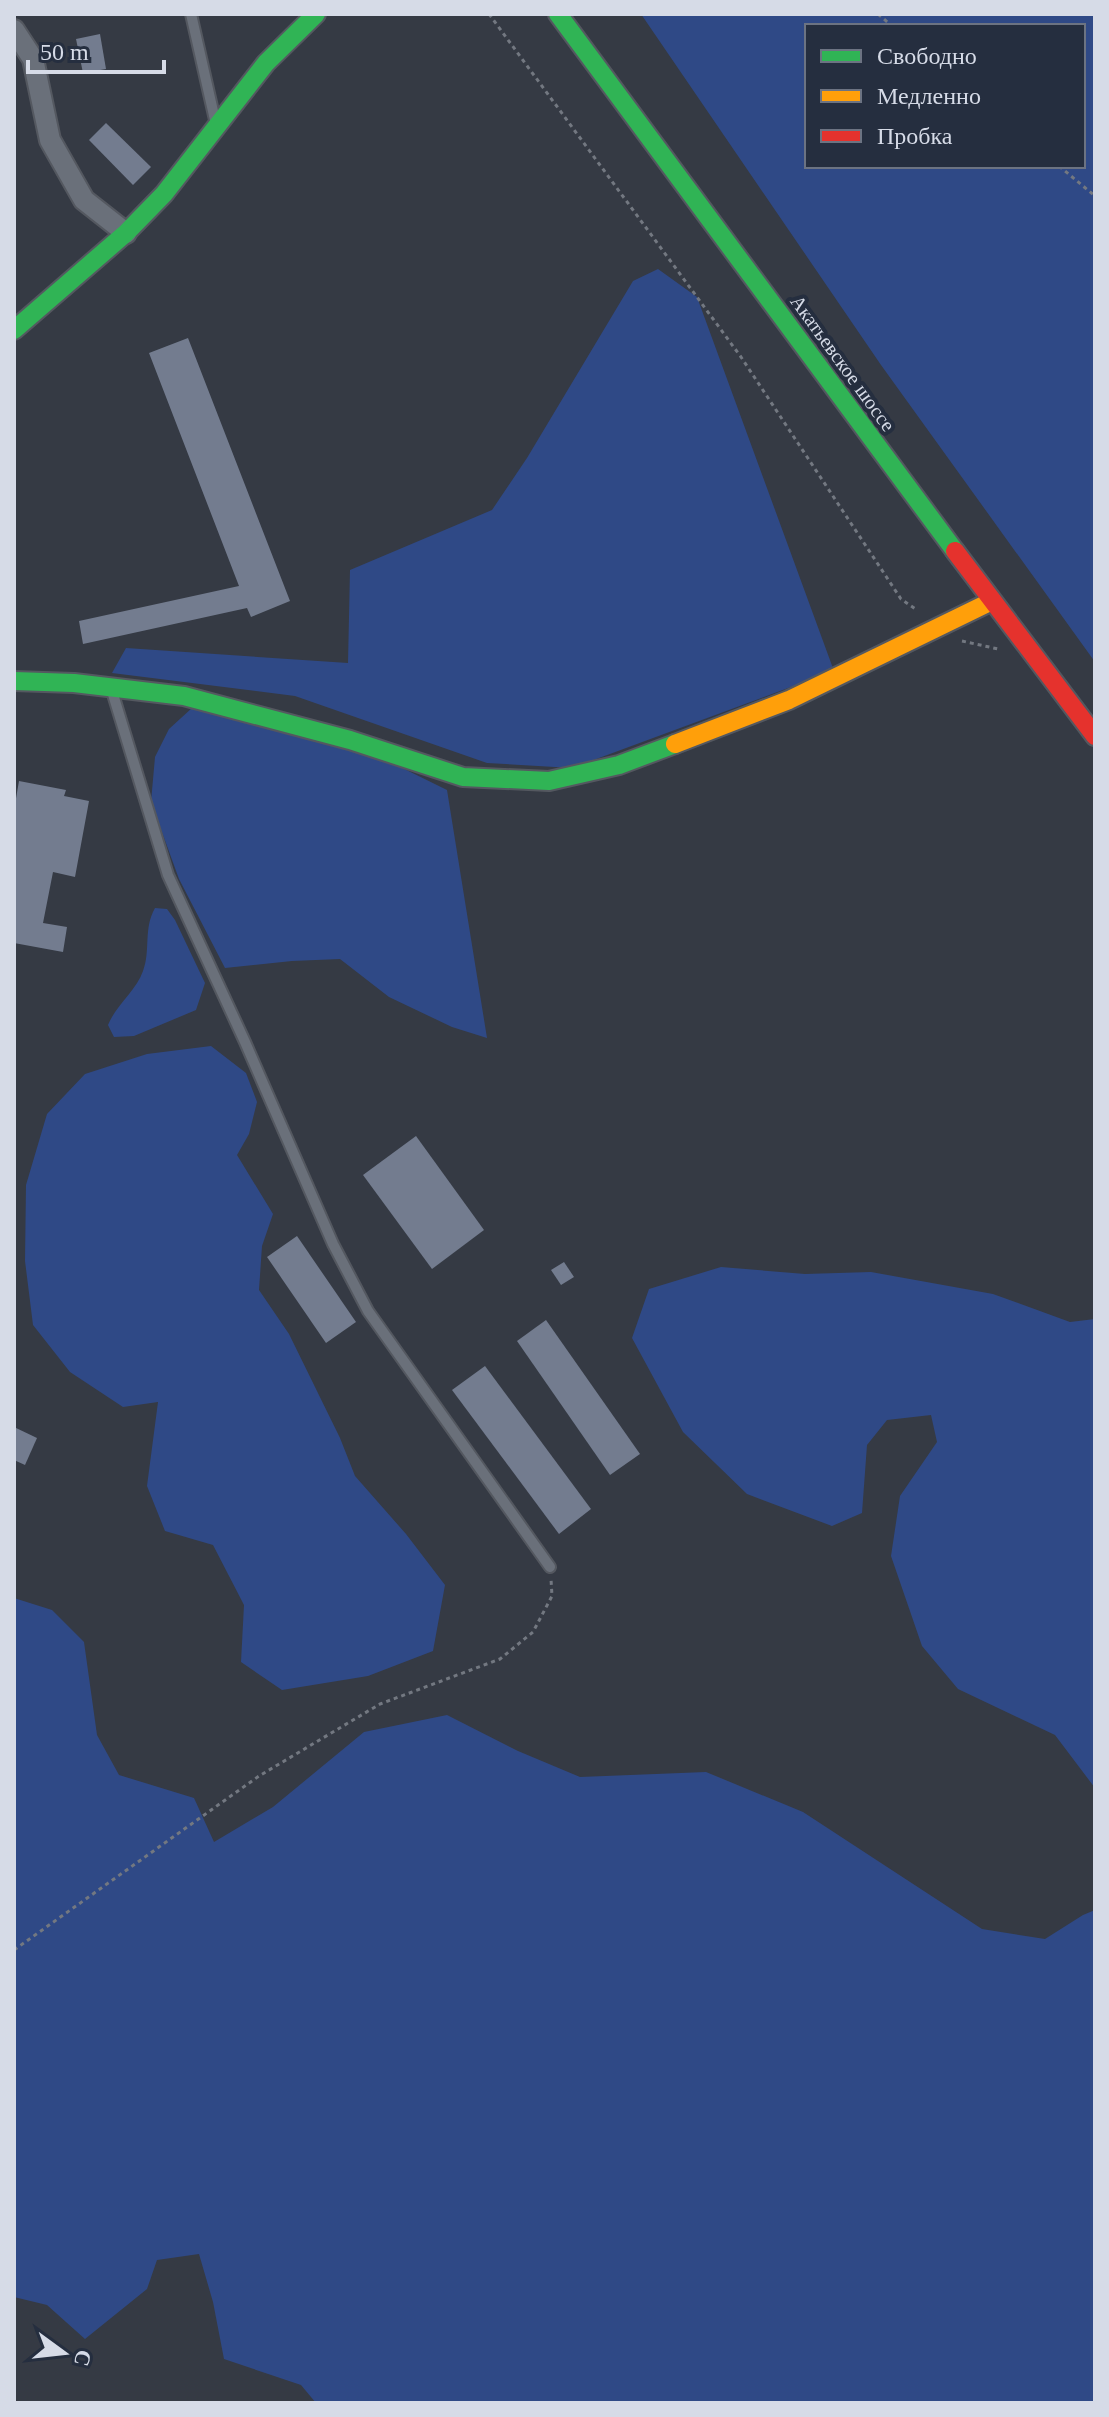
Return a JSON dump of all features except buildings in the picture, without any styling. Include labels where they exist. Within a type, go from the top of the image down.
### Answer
[{"type":"street","points":[[14,330],[126,233],[164,194],[266,63],[316,14]]},
{"type":"street","name":"Акатьевское шоссе","points":[[558,14],[1095,736]]},
{"type":"street","points":[[14,30],[33,59],[50,140],[84,200],[126,233]]},
{"type":"street","points":[[14,681],[74,683],[184,696],[350,740],[463,777],[549,781],[619,765],[789,700],[992,601]]},
{"type":"lane","points":[[191,14],[217,126]]},
{"type":"lane","points":[[111,687],[168,875],[333,1244],[368,1311],[550,1567]]},
{"type":"path","points":[[489,14],[741,357],[901,599],[956,640],[1001,650]]},
{"type":"path","points":[[1061,168],[1095,196]]},
{"type":"path","points":[[14,1950],[259,1776],[380,1704],[500,1659],[533,1632],[552,1596],[550,1567]]},
{"type":"shaded area","points":[[641,14],[1095,14],[1095,662],[881,365]]},
{"type":"shaded area","points":[[658,269],[697,297],[834,671],[572,768],[487,763],[295,696],[112,673],[126,648],[348,663],[350,570],[492,510],[527,458],[633,281]]},
{"type":"shaded area","points":[[192,708],[382,758],[447,790],[487,1038],[452,1027],[389,997],[340,959],[225,968],[179,879],[151,802],[155,757],[169,729]]},
{"type":"shaded area","points":[[155,908],[167,909],[175,920],[205,983],[196,1010],[134,1036],[114,1037],[108,1025],[143,971],[149,924]]},
{"type":"shaded area","points":[[211,1046],[246,1073],[257,1102],[249,1134],[237,1155],[273,1214],[262,1246],[259,1290],[289,1334],[340,1438],[355,1476],[445,1585],[433,1651],[368,1676],[282,1690],[241,1662],[244,1605],[213,1545],[165,1531],[147,1486],[158,1402],[123,1407],[70,1372],[33,1325],[25,1261],[26,1185],[47,1114],[85,1074],[147,1054]]},
{"type":"shaded area","points":[[721,1267],[805,1274],[871,1272],[993,1294],[1070,1322],[1095,1319],[1095,1788],[1055,1735],[958,1689],[922,1646],[891,1556],[900,1496],[937,1442],[931,1415],[887,1420],[867,1445],[862,1513],[832,1526],[747,1494],[683,1432],[632,1338],[649,1289]]},
{"type":"shaded area","points":[[14,1598],[52,1610],[84,1642],[97,1735],[119,1775],[194,1798],[214,1842],[273,1807],[364,1732],[447,1715],[518,1751],[580,1777],[706,1772],[803,1812],[982,1929],[1045,1939],[1095,1910],[1095,2403],[316,2403],[301,2385],[224,2359],[213,2302],[199,2254],[157,2260],[147,2289],[85,2339],[47,2305],[14,2297]]},
{"type":"traffic: fast","points":[[14,330],[126,233],[164,194],[266,63],[316,14]]},
{"type":"traffic: fast","points":[[558,14],[955,551]]},
{"type":"traffic: fast","points":[[14,681],[74,683],[184,696],[350,740],[463,777],[549,781],[619,765],[675,744]]},
{"type":"traffic: slow","points":[[675,744],[789,700],[992,601]]},
{"type":"traffic: jam","points":[[955,551],[1095,736]]}]
